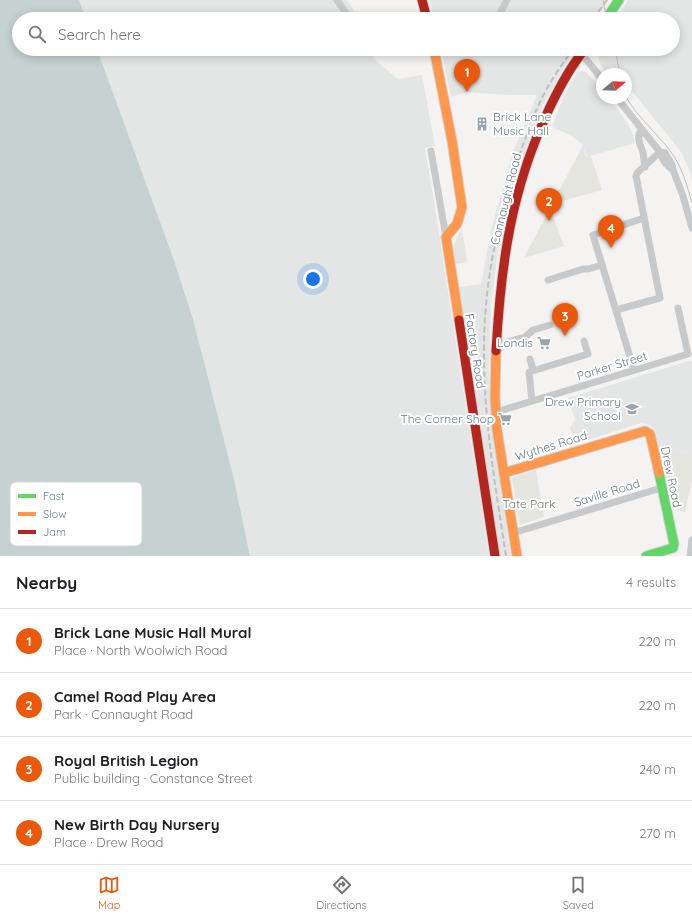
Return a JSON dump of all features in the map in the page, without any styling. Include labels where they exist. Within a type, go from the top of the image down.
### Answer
[{"type":"street","points":[[337,0],[345,12]]},
{"type":"street","points":[[422,0],[425,12]]},
{"type":"street","points":[[501,12],[507,0]]},
{"type":"street","points":[[611,12],[619,0]]},
{"type":"street","points":[[435,56],[452,141],[462,207],[461,216],[457,224],[446,237]]},
{"type":"street","name":"Connaught Road","points":[[517,556],[496,412],[496,344],[506,250],[510,224],[518,195],[540,127],[556,94],[579,56]]},
{"type":"street","points":[[587,56],[596,70]]},
{"type":"street","points":[[622,104],[660,152],[665,153],[672,165],[692,228]]},
{"type":"street","points":[[642,129],[638,133],[638,136],[645,167]]},
{"type":"street","name":"Factory Road","points":[[431,151],[446,237],[495,556]]},
{"type":"street","points":[[616,310],[660,298],[636,176],[637,173],[660,152]]},
{"type":"street","points":[[643,153],[652,159]]},
{"type":"street","points":[[634,370],[593,235],[644,218]]},
{"type":"street","points":[[548,280],[583,269],[602,265]]},
{"type":"street","name":"Parker Street","points":[[496,412],[688,354],[678,308]]},
{"type":"street","points":[[496,344],[501,344],[525,336],[533,330],[550,325]]},
{"type":"street","points":[[532,401],[529,372],[588,354],[584,341]]},
{"type":"street","points":[[530,359],[533,370]]},
{"type":"street","name":"Wythes Road","points":[[504,473],[645,431],[650,434]]},
{"type":"street","name":"Drew Road","points":[[646,556],[673,548],[674,544],[650,434]]},
{"type":"street","name":"Saville Road","points":[[513,533],[661,488]]},
{"type":"street","points":[[690,556],[692,540]]},
{"type":"shaded area","points":[[0,0],[79,0],[83,12],[12,12],[12,56],[100,56],[174,260],[193,319],[234,479],[250,556],[0,556]]},
{"type":"shaded area","points":[[79,0],[347,0],[355,12],[83,12]]},
{"type":"shaded area","points":[[430,0],[609,0],[600,12],[433,12]]},
{"type":"shaded area","points":[[628,0],[692,0],[692,180],[682,153],[632,91],[632,68],[611,68],[608,56],[680,56],[680,12],[620,12]]},
{"type":"shaded area","points":[[100,56],[373,56],[374,59],[398,79],[422,75],[435,146],[425,148],[489,556],[250,556],[234,479],[193,319],[174,260]]},
{"type":"shaded area","points":[[442,56],[571,56],[540,111],[515,177],[498,251],[491,306],[489,370],[491,412],[496,458],[511,556],[498,556],[479,412],[459,287],[481,284],[492,226],[512,154],[537,95],[467,92],[451,97]]},
{"type":"shaded area","points":[[577,72],[586,72],[596,83],[596,104],[613,104],[622,115],[631,129],[635,143],[587,157],[583,145],[572,136],[552,127],[563,98]]},
{"type":"shaded area","name":"Drew Primary School","points":[[692,360],[692,454],[659,449],[655,430],[650,425],[641,423],[578,443],[575,442],[570,428],[575,420],[568,398]]},
{"type":"green space","points":[[599,56],[608,56],[611,68],[603,68]]},
{"type":"green space","points":[[583,145],[586,157],[591,156],[602,190],[552,204]]},
{"type":"green space","points":[[550,208],[564,246],[524,258]]},
{"type":"green space","points":[[462,228],[467,260],[465,263],[455,264],[453,246]]},
{"type":"green space","points":[[659,449],[692,454],[692,480],[685,512],[673,508]]},
{"type":"green space","name":"Tate Park","points":[[536,470],[544,517],[520,525],[512,478]]},
{"type":"tram line","points":[[603,0],[606,12]]},
{"type":"tram line","points":[[616,56],[619,68]]},
{"type":"tram line","points":[[630,104],[666,145],[675,158],[684,176],[692,203]]},
{"type":"railway","points":[[598,12],[607,0]]},
{"type":"railway","points":[[506,556],[488,431],[484,355],[486,302],[494,248],[514,170],[545,92],[568,56]]},
{"type":"traffic: fast","points":[[611,12],[619,0]]},
{"type":"traffic: fast","points":[[646,556],[673,548],[674,544],[659,473]]},
{"type":"traffic: slow","points":[[435,56],[452,141],[462,207],[457,224],[446,237],[459,320]]},
{"type":"traffic: slow","points":[[496,351],[495,397],[497,430],[517,556]]},
{"type":"traffic: slow","points":[[504,473],[645,431],[650,434],[659,473]]},
{"type":"traffic: jam","points":[[422,0],[425,12]]},
{"type":"traffic: jam","points":[[496,351],[505,257],[510,227],[525,168],[553,101],[570,70],[580,56]]},
{"type":"traffic: jam","points":[[459,320],[495,556]]},
{"type":"place","name":"Brick Lane Music Hall Mural","points":[[467,92]]},
{"type":"place","name":"Brick Lane Music Hall","points":[[482,124]]},
{"type":"place","name":"Camel Road Play Area","points":[[549,221]]},
{"type":"place","name":"New Birth Day Nursery","points":[[611,248]]},
{"type":"place","name":"Royal British Legion","points":[[565,336]]},
{"type":"place","name":"Londis","points":[[544,343]]},
{"type":"place","name":"Drew Primary School","points":[[632,409]]},
{"type":"place","name":"The Corner Shop","points":[[505,419]]}]
